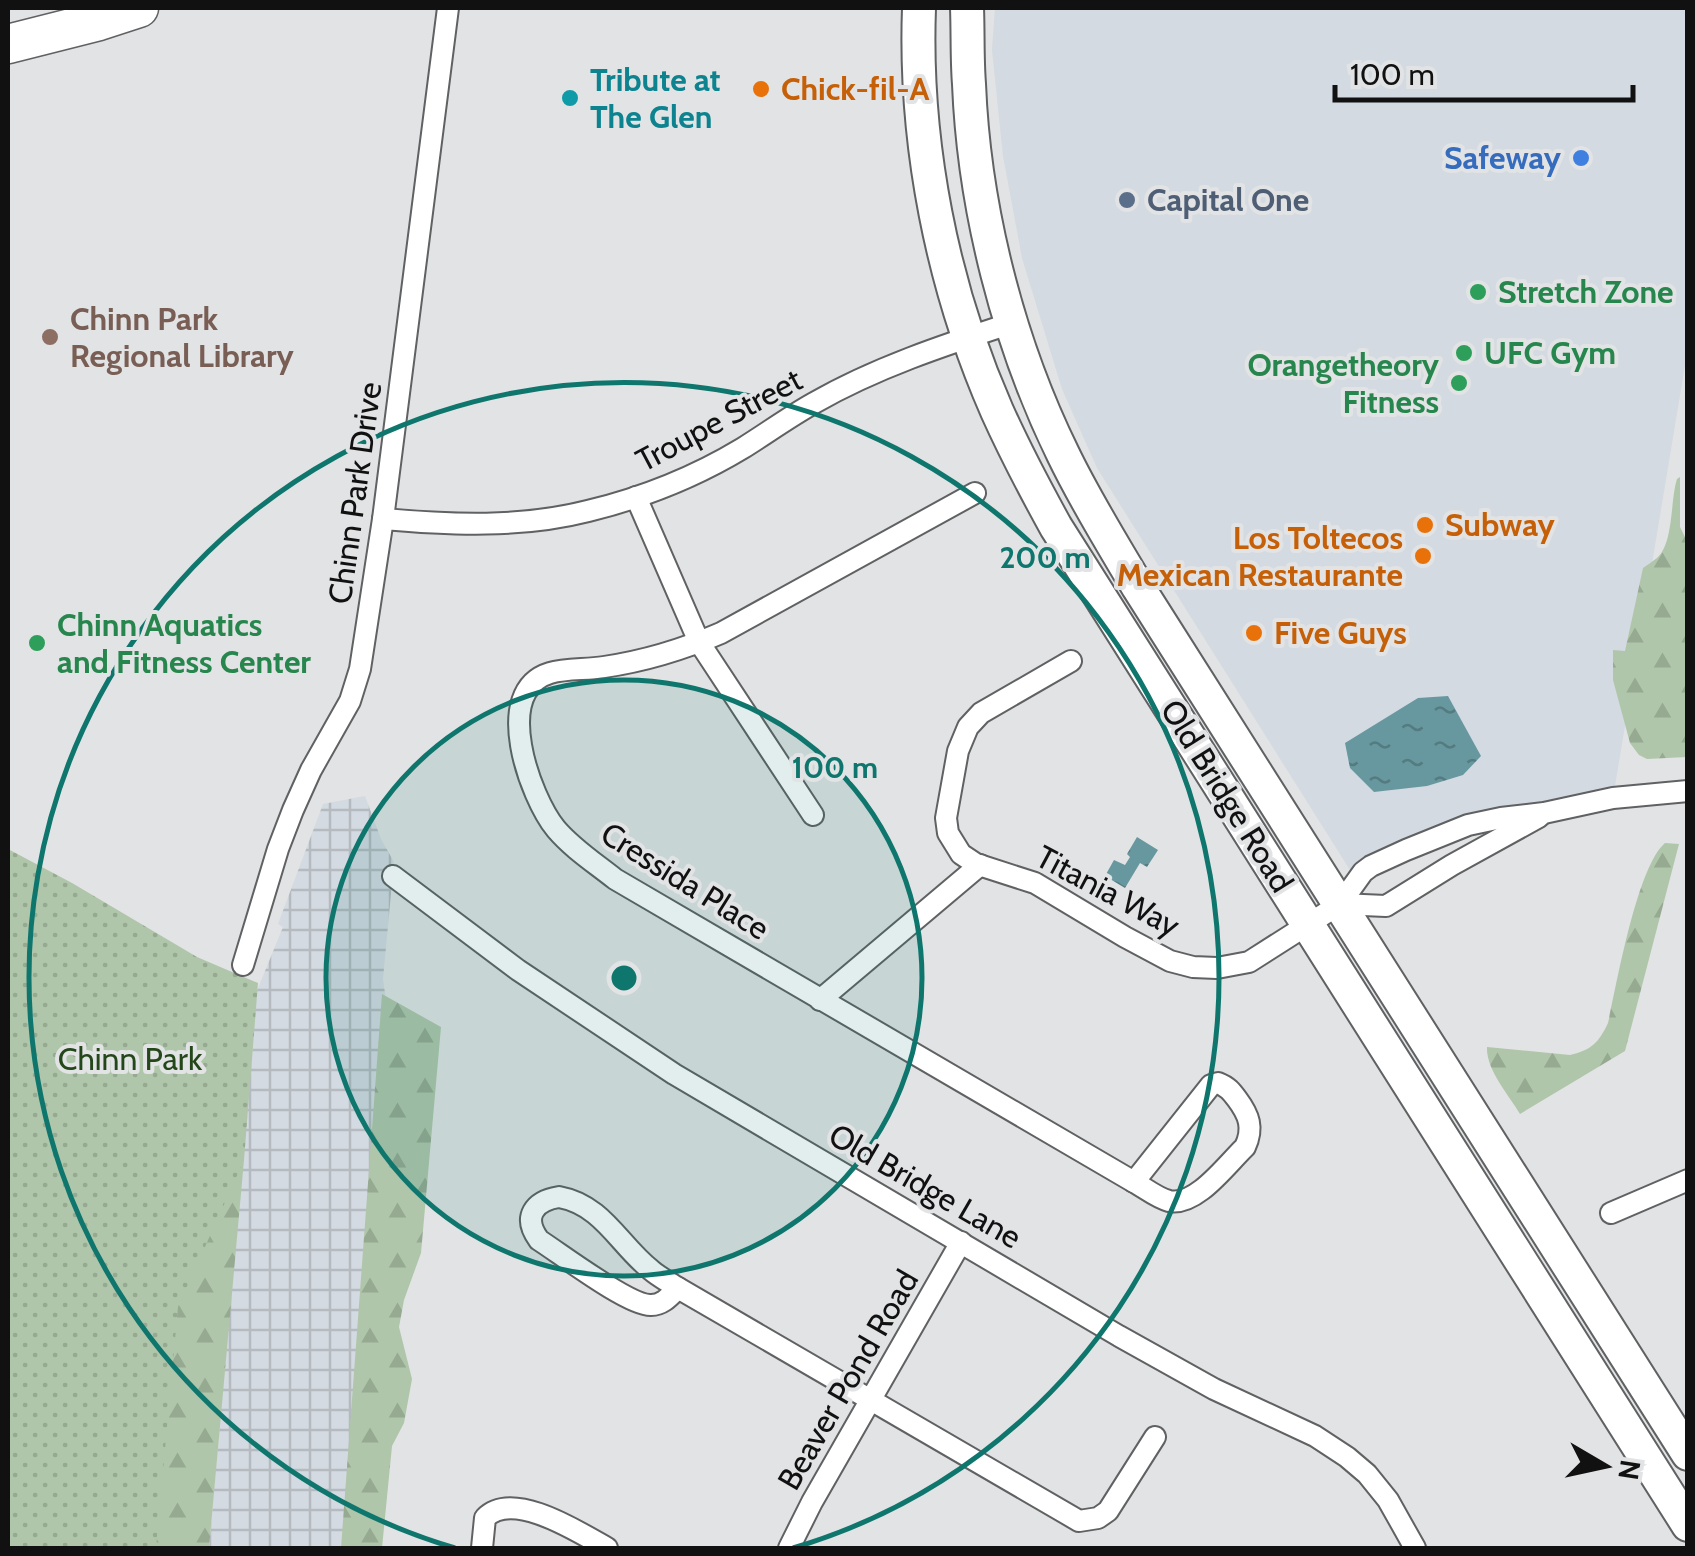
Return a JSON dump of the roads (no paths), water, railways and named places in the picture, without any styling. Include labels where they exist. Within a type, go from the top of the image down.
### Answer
[{"type":"highway","points":[[8,44],[139,8]]},
{"type":"main road","name":"Old Bridge Road","points":[[919,8],[926,151],[945,250],[969,337],[1024,468],[1056,527],[1688,1525]]},
{"type":"main road","name":"Old Bridge Road","points":[[968,8],[968,86],[987,228],[1030,378],[1061,451],[1149,604],[1683,1437]]},
{"type":"street","name":"Chinn Park Drive","points":[[243,965],[293,810],[350,701],[360,669],[383,519],[448,8]]},
{"type":"street","name":"Troupe Street","points":[[383,519],[494,524],[587,512],[636,497],[687,478],[856,381],[1012,323]]},
{"type":"street","name":"Cressida Place","points":[[975,493],[699,642],[652,658],[550,673],[534,682],[523,699],[520,728],[524,761],[541,807],[557,830],[615,879],[1160,1198],[1183,1202],[1195,1197],[1245,1146],[1250,1125],[1247,1113],[1227,1086],[1211,1085],[1134,1182]]},
{"type":"street","points":[[636,497],[699,642],[813,815]]},
{"type":"street","points":[[820,1000],[980,865],[961,854],[948,834],[946,818],[960,744],[968,727],[982,712],[1071,660]]},
{"type":"street","points":[[1340,904],[1386,906],[1544,813],[1613,798],[1688,791]]},
{"type":"street","name":"Titania Way","points":[[980,865],[1035,883],[1170,960],[1216,968],[1249,962],[1340,904],[1363,872],[1406,850],[1468,826],[1544,813]]},
{"type":"street","name":"Old Bridge Lane","points":[[393,876],[518,970],[674,1074],[1118,1336],[1315,1436],[1348,1457],[1388,1500],[1414,1548]]},
{"type":"street","points":[[1611,1212],[1688,1180]]},
{"type":"street","points":[[678,1288],[656,1305],[646,1306],[621,1294],[539,1240],[531,1222],[533,1210],[538,1203],[559,1197],[590,1209],[609,1224],[650,1270],[678,1288],[1078,1520],[1098,1518],[1108,1511],[1155,1437]]},
{"type":"street","name":"Beaver Pond Road","points":[[788,1548],[961,1242]]},
{"type":"street","points":[[482,1548],[484,1518],[491,1512],[511,1510],[559,1520],[607,1548]]},
{"type":"water","points":[[1448,696],[1481,756],[1463,775],[1427,786],[1374,792],[1350,768],[1345,743],[1418,698]]},
{"type":"water","points":[[1137,837],[1158,850],[1147,867],[1140,863],[1125,888],[1105,876],[1114,860],[1125,865]]},
{"type":"place","name":"Chick-fil-A","points":[[761,89]]},
{"type":"place","name":"Tribute at The Glen","points":[[570,98]]},
{"type":"place","name":"Safeway","points":[[1581,158]]},
{"type":"place","name":"Capital One","points":[[1127,200]]},
{"type":"place","name":"Stretch Zone","points":[[1478,292]]},
{"type":"place","name":"Chinn Park Regional Library","points":[[50,337]]},
{"type":"place","name":"UFC Gym","points":[[1464,353]]},
{"type":"place","name":"Orangetheory Fitness","points":[[1459,383]]},
{"type":"place","name":"Subway","points":[[1425,525]]},
{"type":"place","name":"Los Toltecos Mexican Restaurante","points":[[1423,556]]},
{"type":"place","name":"Five Guys","points":[[1254,633]]},
{"type":"place","name":"Chinn Aquatics and Fitness Center","points":[[37,643]]},
{"type":"park label","name":"Chinn Park","points":[[130,1059]]}]
